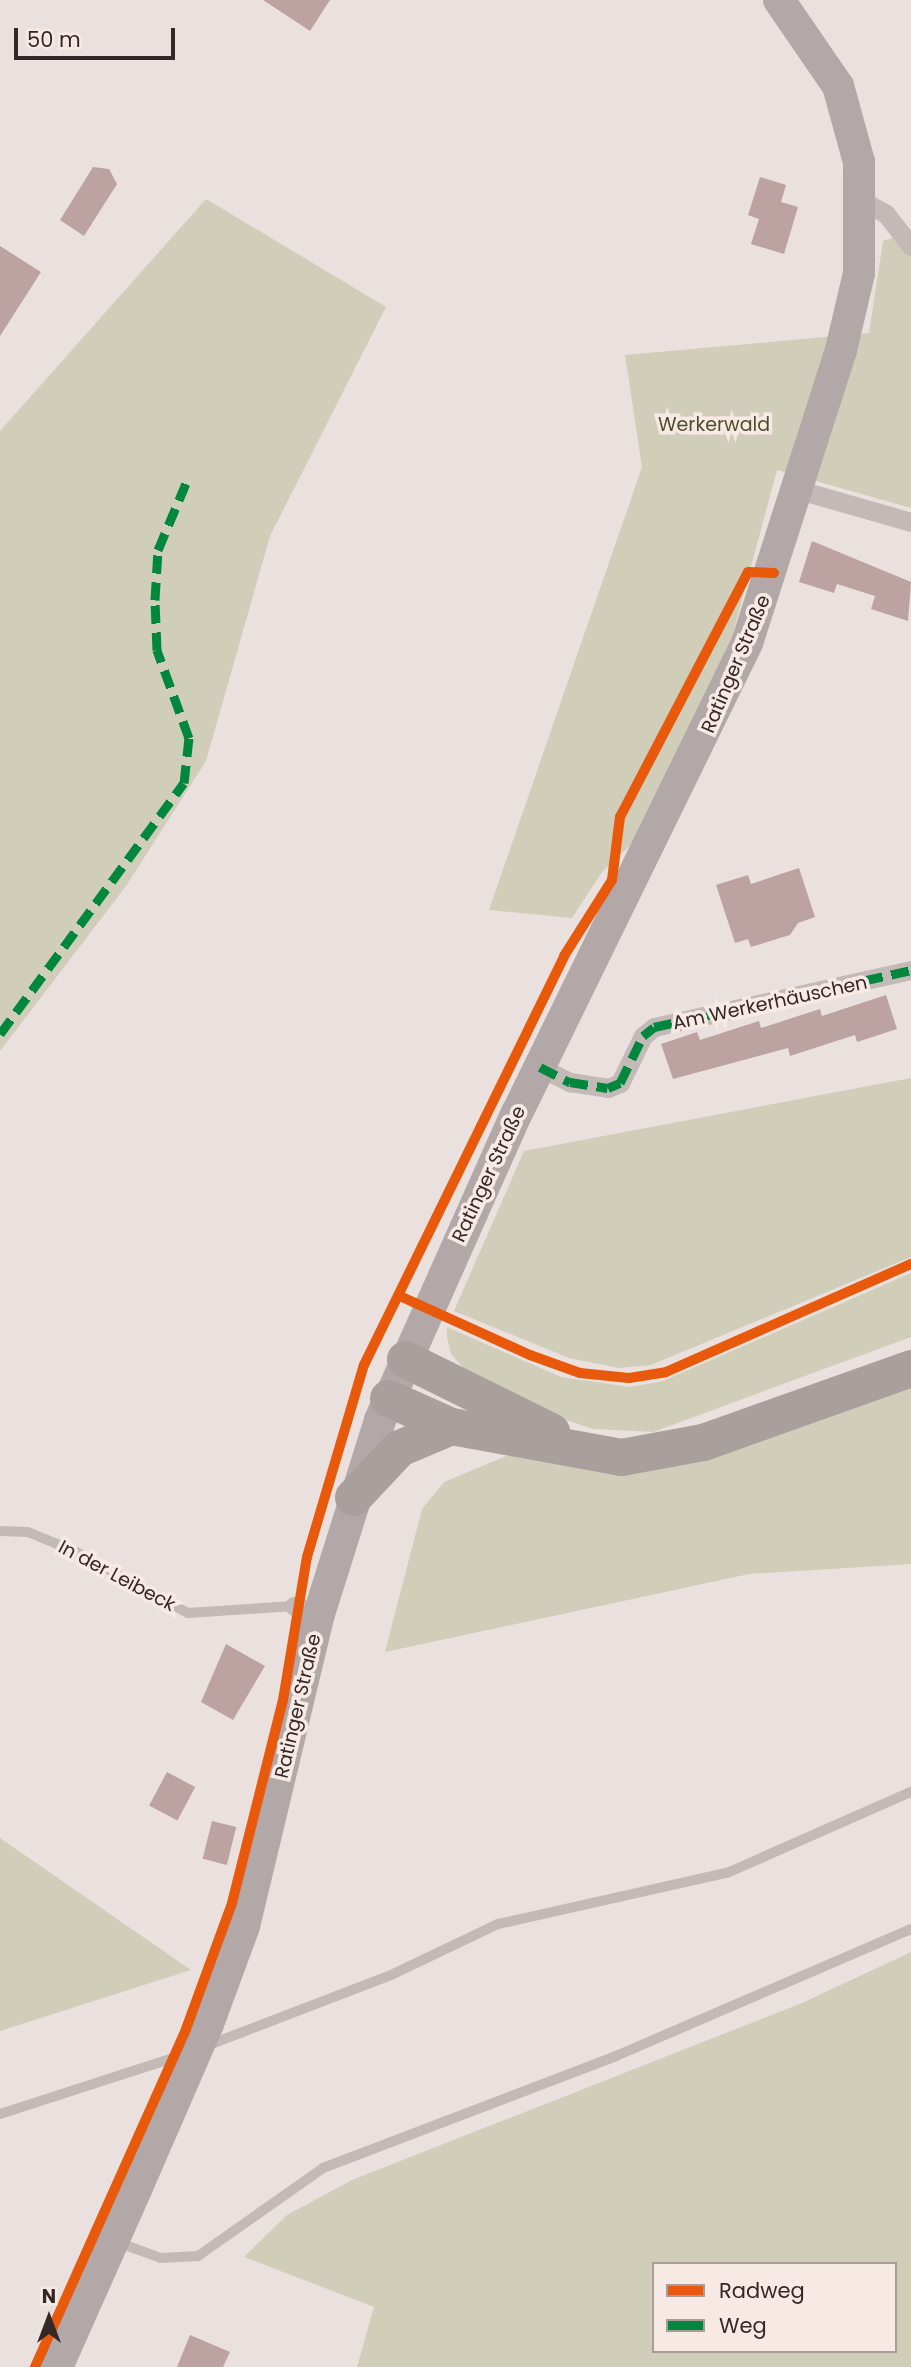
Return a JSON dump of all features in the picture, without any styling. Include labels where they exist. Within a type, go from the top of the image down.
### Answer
[{"type":"highway","points":[[405,1359],[541,1428],[622,1445],[682,1437],[911,1357]]},
{"type":"highway","points":[[388,1398],[451,1426],[573,1453],[661,1453],[911,1368]]},
{"type":"highway","points":[[353,1497],[399,1448],[451,1426]]},
{"type":"main road","name":"Ratinger Straße","points":[[57,2367],[208,2024],[263,1855],[307,1610],[353,1497],[388,1398],[540,1067],[716,712],[761,608],[799,489],[852,309],[862,201],[853,128],[838,86],[779,0]]},
{"type":"street","points":[[862,201],[886,214],[911,246]]},
{"type":"street","points":[[799,489],[911,522]]},
{"type":"street","name":"Am Werkerhäuschen","points":[[540,1067],[570,1082],[608,1088],[620,1083],[643,1036],[654,1027],[911,970]]},
{"type":"lane","name":"In der Leibeck","points":[[0,1531],[28,1532],[76,1552],[188,1613],[307,1610]]},
{"type":"lane","points":[[0,2114],[114,2082],[391,1975],[498,1924],[727,1873],[911,1792]]},
{"type":"lane","points":[[113,2241],[160,2258],[198,2256],[323,2168],[628,2052],[911,1929]]},
{"type":"green space","points":[[206,199],[386,307],[270,536],[206,761],[126,886],[0,1051],[0,431]]},
{"type":"green space","name":"Werkerwald","points":[[895,237],[911,257],[911,508],[777,470],[726,659],[639,837],[602,872],[572,918],[489,910],[642,467],[625,355],[869,333],[883,241]]},
{"type":"green space","points":[[911,1078],[911,1257],[651,1365],[619,1368],[569,1358],[454,1311],[524,1151]]},
{"type":"green space","points":[[911,1273],[911,1337],[653,1432],[593,1429],[563,1419],[464,1369],[451,1354],[447,1337],[447,1327],[561,1377],[630,1387],[663,1381]]},
{"type":"green space","points":[[911,1381],[911,1564],[749,1574],[385,1652],[422,1509],[444,1482],[511,1454],[605,1470]]},
{"type":"green space","points":[[0,1838],[191,1970],[0,2031]]},
{"type":"green space","points":[[911,1952],[911,2367],[357,2367],[374,2307],[244,2257],[287,2215],[352,2180],[802,2003]]},
{"type":"building","points":[[263,0],[330,0],[310,31]]},
{"type":"building","points":[[93,167],[109,169],[117,184],[84,236],[60,220]]},
{"type":"building","points":[[760,177],[786,185],[781,202],[798,207],[784,254],[751,244],[759,219],[748,215]]},
{"type":"building","points":[[0,246],[41,272],[0,336]]},
{"type":"building","points":[[812,541],[911,582],[908,621],[871,609],[875,596],[837,584],[834,593],[799,582]]},
{"type":"building","points":[[799,868],[815,917],[798,923],[790,935],[751,947],[748,939],[735,943],[716,885],[748,875],[751,884]]},
{"type":"building","points":[[886,995],[897,1029],[857,1042],[855,1035],[790,1056],[788,1048],[673,1079],[661,1044],[697,1032],[700,1040],[759,1021],[761,1028],[820,1009],[822,1016]]},
{"type":"building","points":[[226,1644],[265,1666],[233,1720],[201,1702]]},
{"type":"building","points":[[167,1772],[195,1787],[177,1821],[149,1806]]},
{"type":"building","points":[[212,1821],[236,1827],[227,1865],[203,1859]]},
{"type":"building","points":[[190,2335],[230,2352],[223,2367],[177,2367]]},
{"type":"marked path","points":[[0,1034],[184,783],[189,738],[157,650],[155,600],[158,550],[186,483]]},
{"type":"marked path","points":[[540,1067],[570,1082],[608,1088],[620,1083],[643,1036],[654,1027],[911,970]]},
{"type":"cycle path","points":[[35,2367],[186,2029],[232,1903],[283,1700],[307,1557],[364,1365],[564,956],[612,880],[620,817],[748,572],[774,573]]},
{"type":"cycle path","points":[[402,1297],[530,1355],[580,1373],[629,1378],[666,1372],[911,1264]]}]
